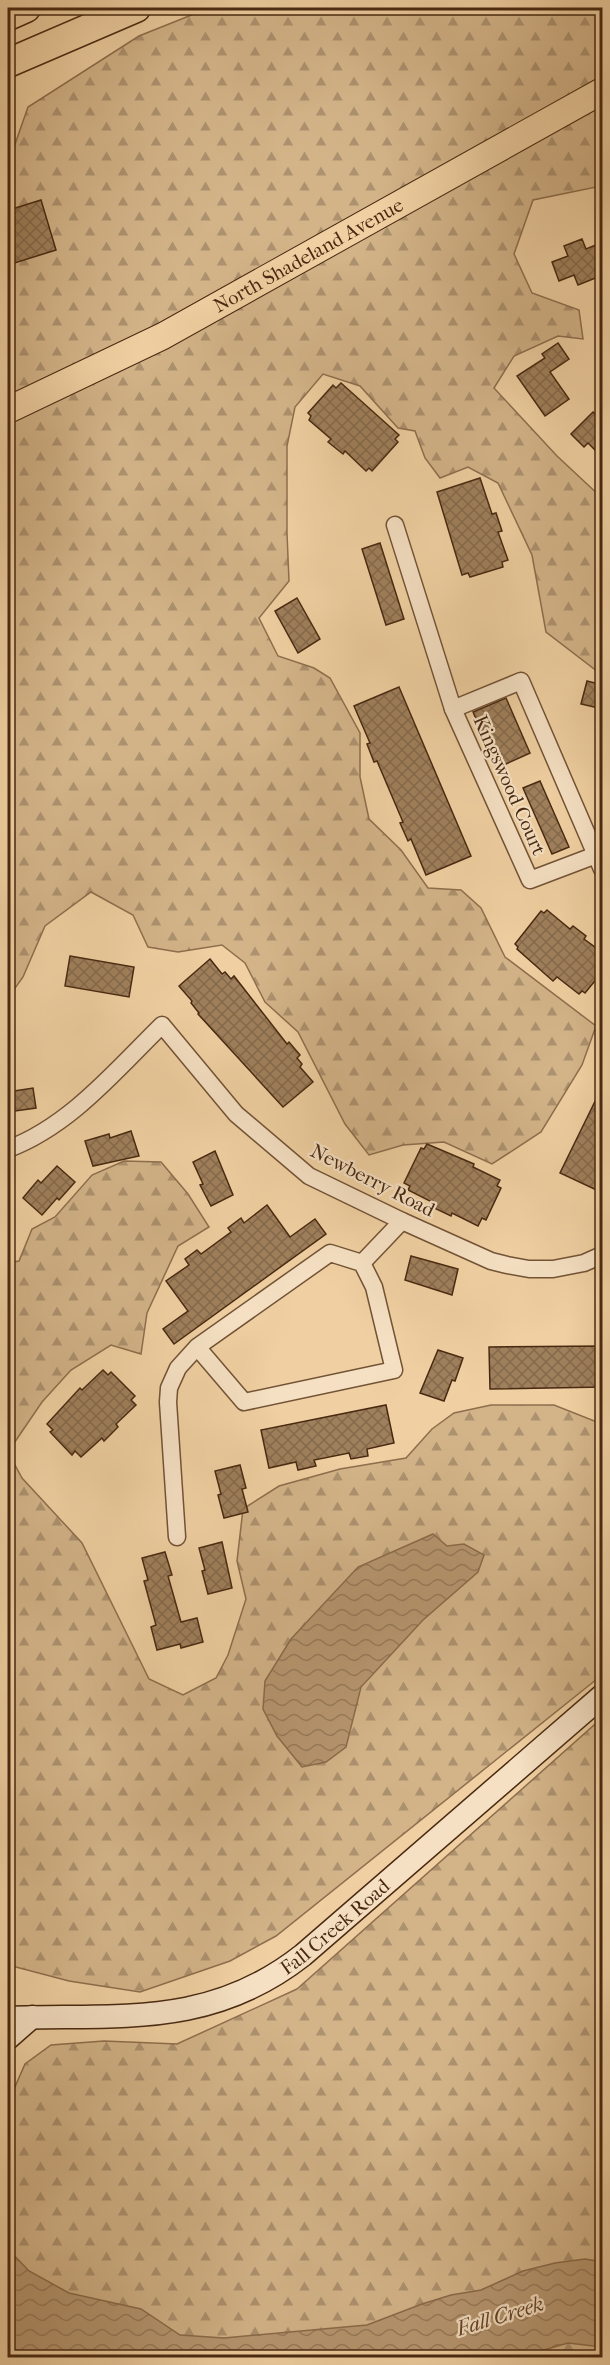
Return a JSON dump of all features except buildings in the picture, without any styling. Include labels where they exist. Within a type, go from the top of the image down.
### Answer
[{"type":"highway","points":[[8,16],[26,8]]},
{"type":"highway","points":[[8,63],[136,8]]},
{"type":"main road","name":"North Shadeland Avenue","points":[[8,410],[172,331],[603,91]]},
{"type":"main road","name":"Fall Creek Road","points":[[8,2018],[86,2018],[162,2014],[226,1998],[274,1976],[303,1955],[603,1696]]},
{"type":"main road","points":[[8,2001],[32,2017],[8,2038]]},
{"type":"street","name":"Kingswood Court","points":[[395,525],[453,709],[530,880],[599,862],[521,681],[453,709]]},
{"type":"street","name":"Newberry Road","points":[[8,1149],[34,1137],[67,1115],[162,1025],[236,1114],[309,1176],[491,1261],[538,1270],[561,1268],[601,1256]]},
{"type":"street","points":[[362,1263],[402,1221]]},
{"type":"street","points":[[177,1537],[168,1395],[178,1368],[197,1347],[330,1253],[362,1263],[374,1287],[394,1370],[244,1402],[197,1347]]},
{"type":"green space","points":[[209,8],[602,8],[602,194],[596,187],[533,200],[514,254],[532,293],[579,310],[583,339],[558,336],[514,356],[494,388],[557,456],[602,498],[602,675],[546,632],[532,555],[498,483],[468,467],[440,478],[425,458],[415,431],[398,428],[360,386],[323,374],[295,407],[287,446],[289,581],[259,618],[278,656],[314,668],[330,678],[360,733],[360,777],[369,819],[401,850],[428,888],[461,890],[481,908],[505,957],[596,1026],[582,1065],[541,1132],[492,1164],[444,1142],[403,1145],[369,1155],[345,1124],[298,1032],[265,1002],[245,963],[222,945],[178,952],[148,947],[133,915],[91,892],[45,926],[23,977],[8,998],[8,153],[13,150],[28,107],[139,36]]},
{"type":"green space","points":[[124,1161],[161,1162],[188,1194],[209,1227],[178,1246],[147,1313],[141,1354],[111,1345],[71,1370],[42,1402],[8,1452],[8,1263],[19,1261],[32,1229],[55,1217],[92,1175]]},
{"type":"green space","points":[[491,1405],[554,1405],[602,1424],[602,1675],[276,1936],[230,1961],[140,1992],[69,1981],[8,1965],[8,1452],[22,1478],[82,1543],[149,1679],[183,1695],[216,1678],[228,1655],[246,1599],[237,1561],[243,1509],[279,1486],[340,1469],[406,1458],[432,1429],[454,1413]]},
{"type":"green space","points":[[602,1718],[602,2357],[10,2358],[8,2137],[11,2096],[25,2064],[51,2045],[104,2041],[177,2044],[297,1989]]},
{"type":"water","points":[[433,1534],[447,1546],[464,1544],[484,1555],[478,1572],[423,1620],[361,1687],[346,1747],[326,1762],[302,1767],[277,1736],[263,1709],[265,1681],[291,1639],[358,1567]]},
{"type":"water","name":"Fall Creek","points":[[8,2249],[29,2271],[69,2293],[141,2309],[180,2335],[224,2338],[367,2325],[451,2295],[481,2290],[523,2271],[585,2259],[602,2262],[602,2347],[568,2343],[516,2358],[36,2357],[8,2347]]}]
